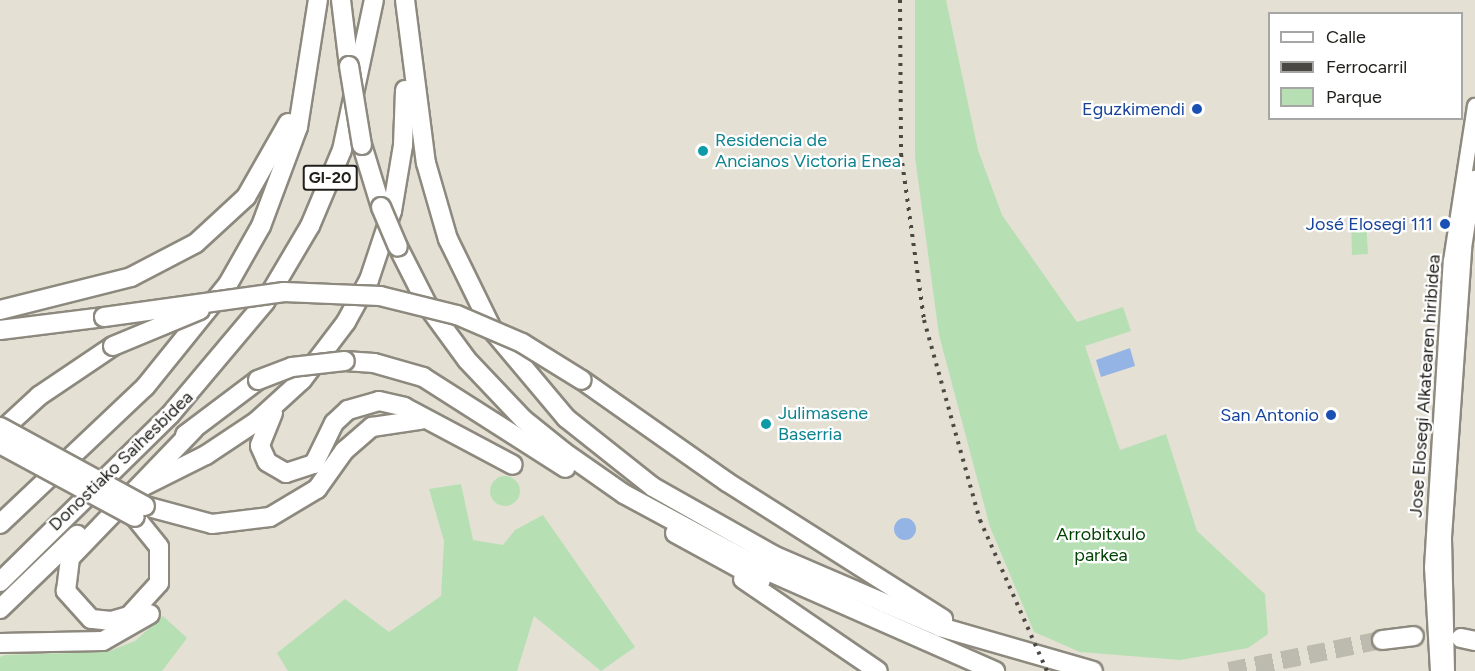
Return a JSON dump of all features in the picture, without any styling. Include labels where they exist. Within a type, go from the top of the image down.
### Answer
[{"type":"highway","name":"GI-20","points":[[308,84],[318,0]]},
{"type":"highway","points":[[341,0],[362,146],[381,207],[398,247],[429,308],[467,360],[523,419],[598,476],[633,507]]},
{"type":"highway","name":"Donostiako Saihesbidea","points":[[0,582],[170,415],[238,338],[290,261],[325,192],[355,106],[374,0]]},
{"type":"highway","points":[[400,0],[405,114],[392,211],[369,280],[346,322],[266,422],[260,446],[267,462],[286,473],[314,464],[334,423],[356,405],[389,402],[420,420],[513,465]]},
{"type":"highway","points":[[405,0],[426,163],[448,239],[483,315],[537,388],[606,453],[704,519],[874,600],[970,636],[1093,671]]},
{"type":"highway","name":"Donostiako Saihesbidea","points":[[0,524],[145,387],[228,284],[282,176],[308,84]]},
{"type":"highway","points":[[0,310],[123,280],[196,243],[222,222],[264,173],[308,84]]},
{"type":"highway","points":[[0,330],[253,295],[322,291],[410,302],[522,343],[582,380],[727,482],[970,636]]},
{"type":"highway","points":[[0,432],[39,396],[113,346],[182,316],[253,295]]},
{"type":"highway","points":[[0,609],[194,429],[258,380],[292,367],[345,361],[397,368],[456,394],[611,498],[633,507],[725,563],[878,671]]},
{"type":"highway","points":[[138,489],[206,455],[281,402]]},
{"type":"highway","points":[[0,444],[140,512],[212,524],[270,517],[317,489],[361,434],[386,422],[420,420]]},
{"type":"highway","points":[[0,427],[140,512],[165,534],[173,564],[168,588],[146,618],[103,641],[0,643]]},
{"type":"highway","points":[[140,512],[159,547],[159,583],[129,616],[111,621],[91,619],[66,591],[65,570],[75,550],[138,489],[194,429]]},
{"type":"highway","points":[[598,476],[761,568],[930,646],[995,671]]},
{"type":"highway","points":[[725,563],[836,617],[930,646]]},
{"type":"highway","points":[[1382,640],[1413,636]]},
{"type":"highway","points":[[829,637],[852,671]]},
{"type":"main road","name":"Jose Elosegi Alkatearen hiribidea","points":[[1438,671],[1433,536],[1451,261],[1475,106]]},
{"type":"main road","name":"Jose Elosegi Alkatearen hiribidea","points":[[1448,671],[1444,537],[1464,248],[1475,178]]},
{"type":"green space","name":"Arrobitxulo parkea","points":[[915,0],[946,0],[978,150],[1002,215],[1077,322],[1123,307],[1131,331],[1085,346],[1120,450],[1166,434],[1197,531],[1265,594],[1268,634],[1248,648],[1180,660],[1080,652],[1034,632],[990,527],[939,335],[915,157]]},
{"type":"green space","points":[[1351,222],[1366,222],[1368,254],[1352,255]]},
{"type":"green space","points":[[505,476],[516,480],[520,491],[516,502],[505,506],[494,502],[490,491],[494,480]]},
{"type":"green space","points":[[461,484],[473,540],[503,545],[515,530],[543,515],[635,647],[601,671],[534,616],[517,671],[288,671],[277,653],[345,599],[389,632],[441,596],[444,541],[429,489]]},
{"type":"green space","points":[[163,616],[187,638],[162,671],[0,671],[0,657],[5,655],[107,652],[135,641]]},
{"type":"water","points":[[1130,348],[1135,366],[1101,377],[1096,360]]},
{"type":"water","points":[[905,518],[913,521],[916,529],[913,537],[905,540],[897,537],[894,529],[897,521]]},
{"type":"tunnel","points":[[1229,671],[1382,640]]},
{"type":"railway","points":[[900,0],[901,154],[924,320],[980,520],[1047,671]]},
{"type":"place","name":"Eguzkimendi","points":[[1197,109]]},
{"type":"place","name":"Residencia de Ancianos Victoria Enea","points":[[703,151]]},
{"type":"place","name":"José Elosegi 111","points":[[1445,224]]},
{"type":"place","name":"San Antonio","points":[[1331,415]]},
{"type":"place","name":"Julimasene Baserria","points":[[766,424]]}]
